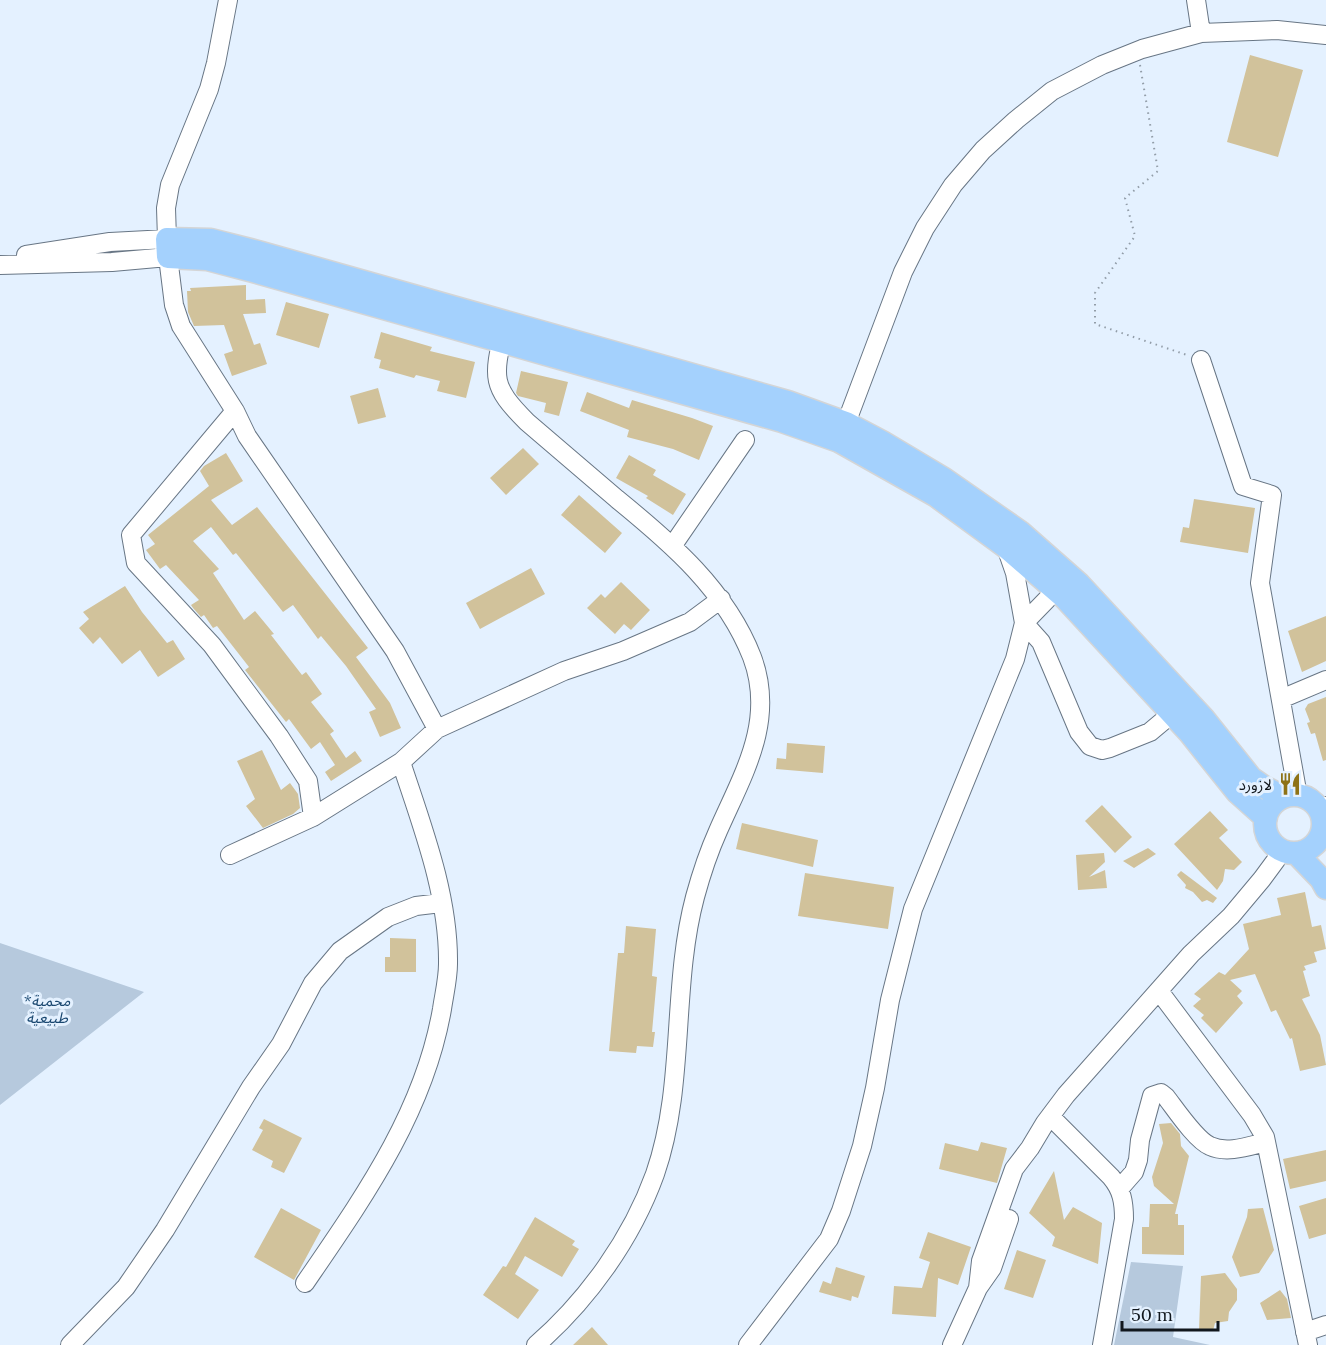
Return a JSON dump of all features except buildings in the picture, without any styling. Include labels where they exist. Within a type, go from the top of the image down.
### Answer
[{"type":"main road","points":[[168,248],[211,240],[504,332],[788,402],[843,432],[1006,547],[1056,590],[1180,707],[1251,778],[1264,787],[1291,797],[1305,797],[1322,807],[1323,842],[1305,851],[1288,851]]},
{"type":"main road","points":[[843,432],[882,442],[944,479],[1020,532],[1079,584],[1180,707],[1237,792],[1266,818]]},
{"type":"main road","points":[[1291,797],[1274,804],[1266,818],[1267,835],[1274,845],[1288,851],[1320,879],[1326,888]]},
{"type":"street","points":[[228,0],[209,89],[170,184],[166,208],[174,305],[181,326],[236,411],[247,436],[395,651],[437,729]]},
{"type":"street","points":[[1196,0],[1201,33]]},
{"type":"street","points":[[843,432],[903,272],[925,228],[953,185],[983,150],[1016,120],[1052,91],[1102,65],[1137,51],[1201,33],[1277,30],[1326,35]]},
{"type":"street","points":[[0,259],[110,242],[168,248]]},
{"type":"street","points":[[0,265],[111,262],[168,248]]},
{"type":"street","points":[[504,332],[497,358],[496,375],[500,391],[507,402],[526,422],[673,545],[721,599],[741,633],[752,658],[758,681],[760,706],[758,737],[746,772],[716,833],[695,898],[682,964],[672,1091],[655,1173],[639,1209],[608,1264],[566,1315],[536,1345]]},
{"type":"street","points":[[1201,360],[1243,486],[1272,495],[1260,583],[1281,699],[1291,797]]},
{"type":"street","points":[[236,411],[131,535],[136,563],[212,645],[279,736],[308,781],[313,817]]},
{"type":"street","points":[[673,545],[745,440]]},
{"type":"street","points":[[748,1345],[829,1239],[841,1211],[862,1146],[895,979],[913,909],[1015,659],[1024,624],[1015,573],[1006,547]]},
{"type":"street","points":[[1024,624],[1056,590]]},
{"type":"street","points":[[230,855],[313,817],[401,762],[437,729],[564,671],[623,651],[690,622],[721,599]]},
{"type":"street","points":[[1024,624],[1041,642],[1079,732],[1090,746],[1102,750],[1150,732],[1180,707]]},
{"type":"street","points":[[1281,699],[1326,680]]},
{"type":"street","points":[[305,1283],[364,1197],[390,1151],[413,1105],[429,1064],[439,1024],[448,964],[438,878],[401,762]]},
{"type":"street","points":[[952,1345],[978,1288],[992,1268],[1026,1169],[1030,1148],[1050,1116],[1191,954],[1231,916],[1288,851]]},
{"type":"street","points":[[70,1345],[126,1287],[165,1230],[251,1087],[281,1044],[313,983],[340,951],[388,917],[416,906],[441,903]]},
{"type":"street","points":[[1159,991],[1252,1115],[1266,1142],[1306,1339],[1326,1325]]},
{"type":"street","points":[[1120,1188],[1134,1172],[1148,1106],[1152,1096],[1156,1094],[1161,1093],[1166,1097],[1201,1140],[1210,1147],[1239,1148],[1266,1142]]},
{"type":"street","points":[[1050,1116],[1111,1177],[1120,1188],[1124,1205],[1124,1219],[1102,1345]]},
{"type":"path","points":[[1137,51],[1158,171],[1125,198],[1135,236],[1095,293],[1095,324],[1201,360]]},
{"type":"green space","name":"*محمية طبيعية","points":[[0,943],[144,992],[0,1105]]},
{"type":"green space","points":[[1131,1262],[1183,1266],[1173,1337],[1210,1345],[1114,1345]]},
{"type":"place","name":"لازورد","points":[[1290,784]]}]
